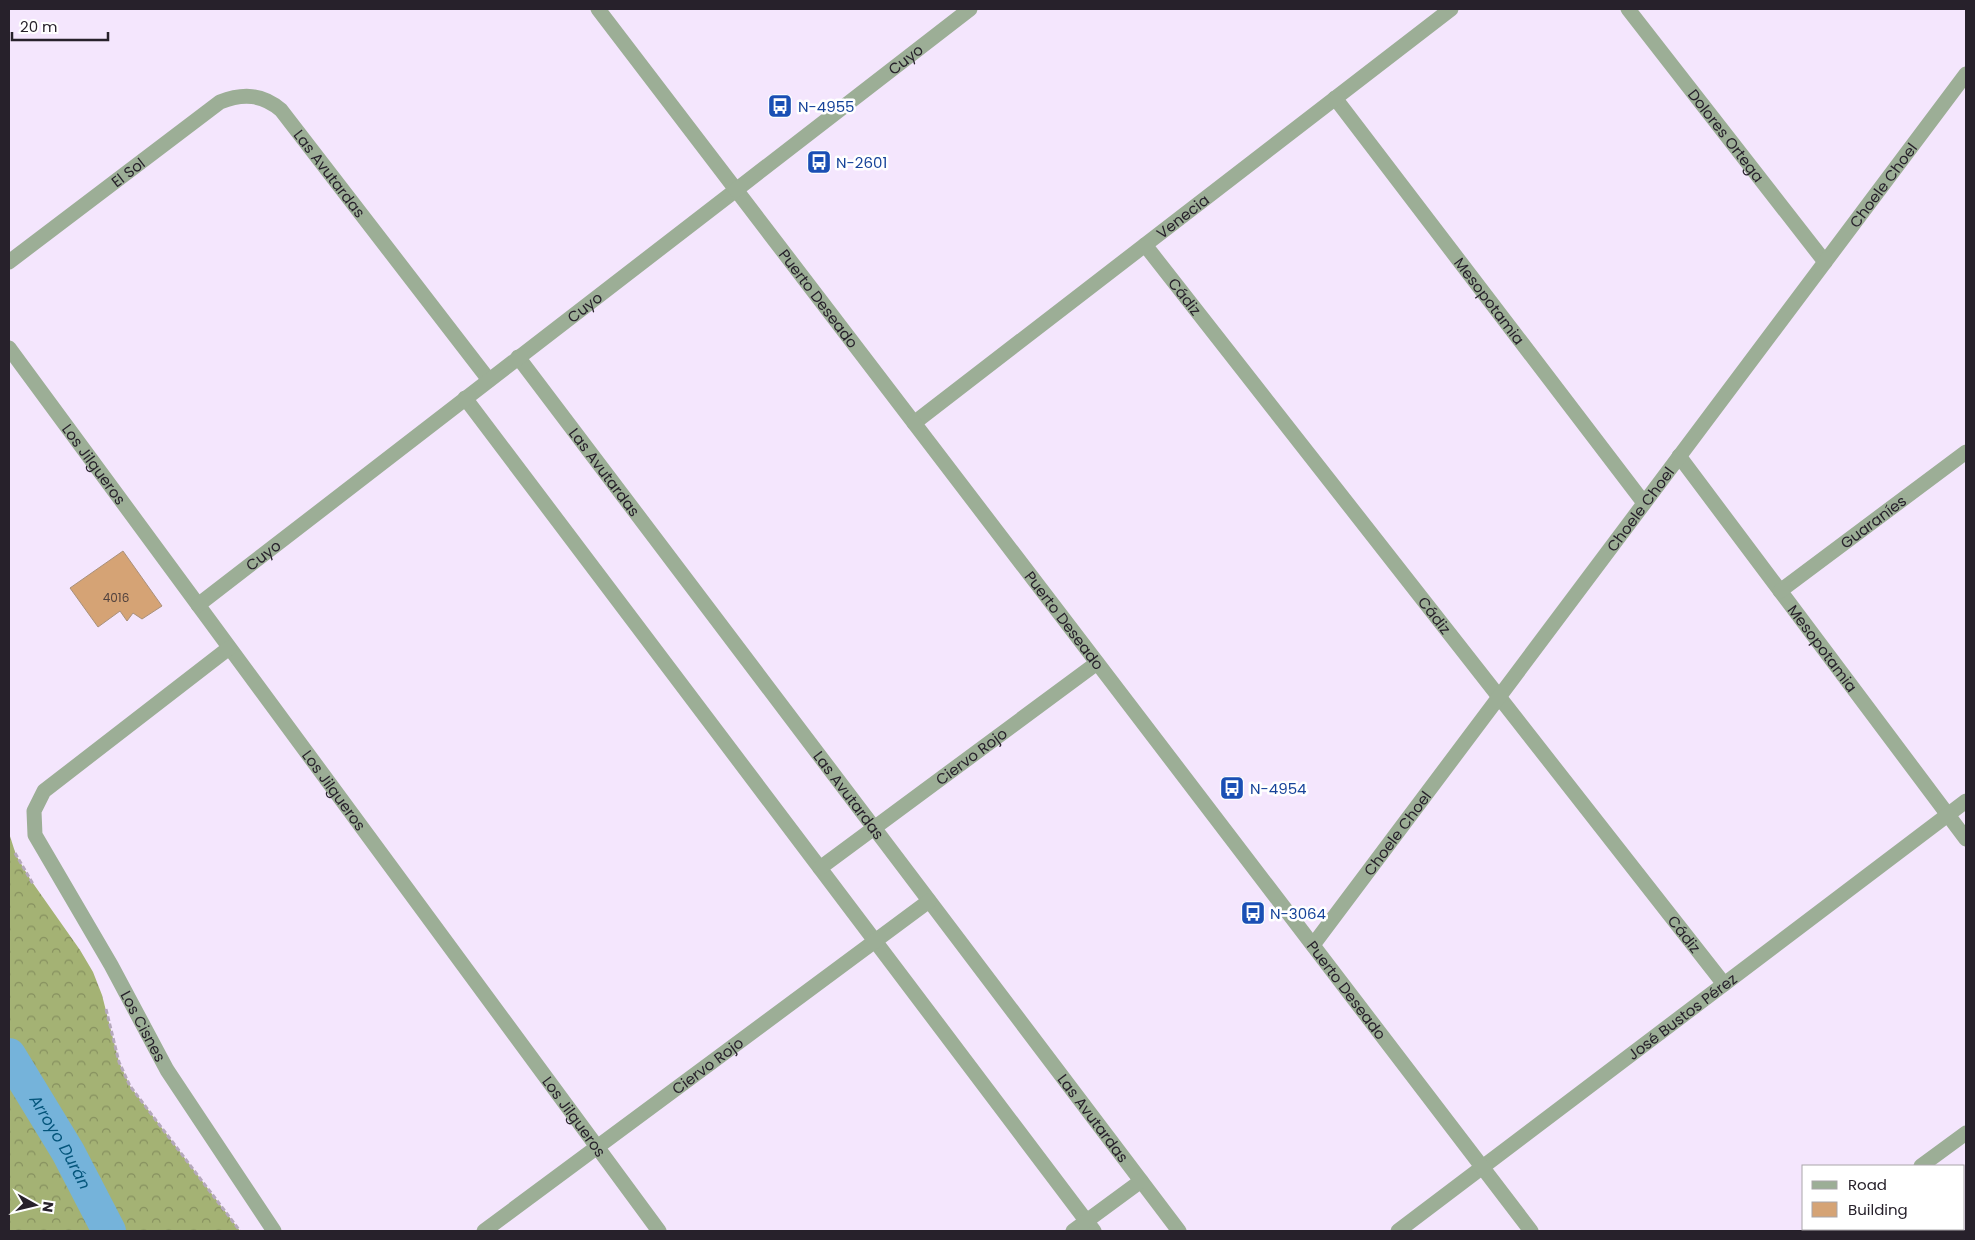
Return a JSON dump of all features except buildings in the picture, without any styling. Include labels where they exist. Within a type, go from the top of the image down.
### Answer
[{"type":"street","name":"Puerto Deseado","points":[[598,9],[1531,1231]]},
{"type":"street","name":"Cuyo","points":[[198,605],[970,9]]},
{"type":"street","name":"Venecia","points":[[914,423],[1451,9]]},
{"type":"street","name":"Dolores Ortega","points":[[1628,9],[1825,262]]},
{"type":"street","name":"Choele Choel","points":[[1313,945],[1966,74]]},
{"type":"street","name":"El Sol","points":[[9,262],[220,102],[231,98],[253,96]]},
{"type":"street","name":"Las Avutardas","points":[[253,96],[268,101],[281,110],[489,380]]},
{"type":"street","name":"Mesopotamia","points":[[1335,98],[1644,503]]},
{"type":"street","name":"Cádiz","points":[[1145,245],[1724,984]]},
{"type":"street","name":"Los Jilgueros","points":[[9,348],[659,1231]]},
{"type":"street","name":"Las Avutardas","points":[[518,358],[1179,1231]]},
{"type":"street","points":[[465,398],[1090,1226]]},
{"type":"street","name":"Guaraníes","points":[[1780,591],[1966,452]]},
{"type":"street","name":"Mesopotamia","points":[[1679,456],[1966,839]]},
{"type":"street","name":"Los Cisnes","points":[[229,648],[52,784],[38,800],[34,811],[35,834],[111,965],[162,1063],[274,1231]]},
{"type":"street","name":"Ciervo Rojo","points":[[820,868],[1097,663]]},
{"type":"street","name":"José Bustos Pérez","points":[[1398,1231],[1966,800]]},
{"type":"street","name":"Ciervo Rojo","points":[[484,1231],[929,902]]},
{"type":"street","points":[[1923,1165],[1966,1133]]},
{"type":"street","points":[[1073,1231],[1090,1226],[1141,1181]]},
{"type":"path","points":[[13,848],[35,887]]},
{"type":"path","points":[[104,1004],[119,1062],[130,1086],[240,1231]]},
{"type":"green space","points":[[9,833],[16,855],[30,879],[80,950],[93,972],[102,995],[119,1062],[130,1086],[240,1231],[9,1231]]},
{"type":"waterway","name":"Arroyo Durán","points":[[9,1055],[68,1152],[109,1231]]},
{"type":"place","name":"N-4955","points":[[780,106]]},
{"type":"place","name":"N-2601","points":[[819,162]]},
{"type":"place","name":"N-4954","points":[[1232,788]]},
{"type":"place","name":"N-3064","points":[[1253,913]]}]
